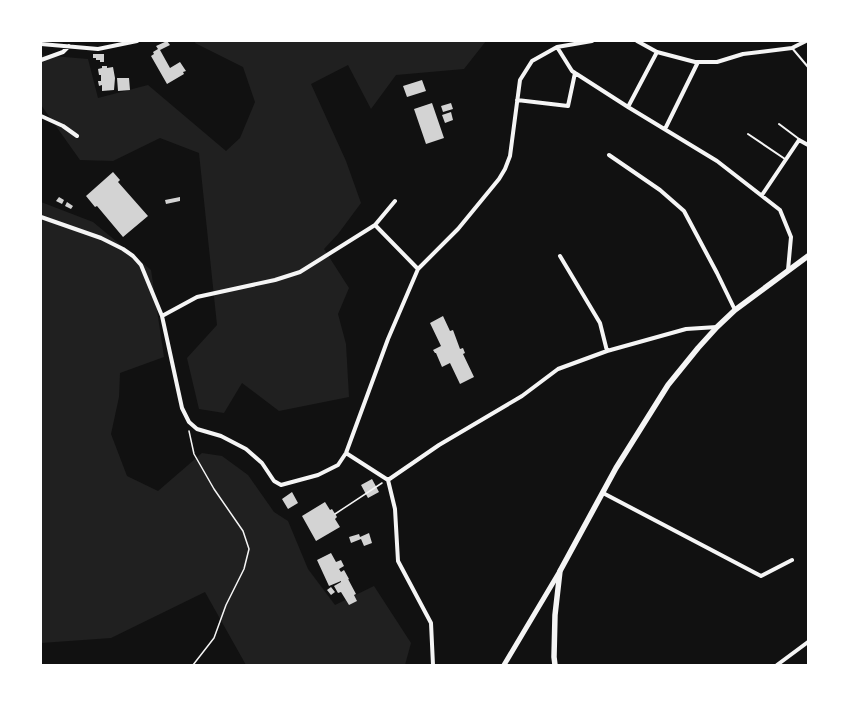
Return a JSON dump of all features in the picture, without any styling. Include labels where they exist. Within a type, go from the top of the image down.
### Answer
[{"type":"main road","points":[[555,665],[555,615],[560,570],[616,468],[668,385],[717,327],[735,310],[808,256]]},
{"type":"street","points":[[41,44],[98,49],[136,41]]},
{"type":"street","points":[[41,217],[101,238],[123,249],[133,256],[141,265],[162,316],[182,408],[189,422],[197,429],[221,436],[246,449],[262,463],[274,481],[281,485],[318,475],[338,464],[346,453],[388,339],[418,269],[458,229],[499,179],[505,169],[510,156],[520,80],[532,61],[557,47],[576,42],[592,41]]},
{"type":"street","points":[[637,41],[657,52],[698,62],[717,62],[743,54],[792,48],[806,41]]},
{"type":"street","points":[[41,60],[63,52],[69,46]]},
{"type":"street","points":[[557,47],[572,71],[717,161],[780,210],[791,237],[788,270]]},
{"type":"street","points":[[628,107],[657,52]]},
{"type":"street","points":[[665,129],[698,62]]},
{"type":"street","points":[[517,100],[568,106],[575,73]]},
{"type":"street","points":[[41,116],[63,126],[77,136]]},
{"type":"street","points":[[762,195],[799,140],[808,145]]},
{"type":"street","points":[[609,155],[660,190],[684,210],[718,273],[735,310]]},
{"type":"street","points":[[162,316],[197,297],[275,280],[300,272],[374,224],[395,201]]},
{"type":"street","points":[[374,224],[418,269]]},
{"type":"street","points":[[560,256],[600,323],[606,351]]},
{"type":"street","points":[[388,480],[439,445],[522,396],[558,369],[606,351],[686,329],[717,327]]},
{"type":"street","points":[[346,453],[388,480],[395,509],[398,560],[432,623],[433,665]]},
{"type":"street","points":[[603,493],[761,576],[792,560]]},
{"type":"street","points":[[504,665],[560,570]]},
{"type":"street","points":[[777,665],[808,642]]},
{"type":"lane","points":[[792,48],[808,67]]},
{"type":"lane","points":[[779,124],[799,140]]},
{"type":"lane","points":[[748,134],[786,160]]},
{"type":"path","points":[[186,417],[194,454],[214,489],[243,531],[249,549],[244,569],[226,605],[214,638],[193,665]]},
{"type":"path","points":[[335,514],[388,480]]},
{"type":"shaded area","points":[[196,41],[486,41],[464,69],[396,75],[371,109],[348,65],[311,84],[346,161],[361,203],[338,234],[324,249],[349,288],[338,314],[346,344],[349,397],[279,411],[242,383],[224,413],[199,409],[187,358],[217,325],[199,153],[160,138],[113,161],[80,160],[41,105],[41,55],[88,59],[98,98],[148,85],[226,151],[240,138],[255,102],[243,67],[195,43]]},
{"type":"shaded area","points":[[41,202],[93,222],[151,270],[164,357],[120,373],[119,397],[111,434],[127,476],[158,491],[202,453],[222,456],[248,475],[274,512],[288,521],[308,569],[335,605],[374,586],[411,643],[405,665],[246,665],[205,592],[111,638],[41,643]]},
{"type":"building","points":[[167,41],[170,45],[160,50],[170,68],[180,62],[186,71],[183,72],[184,74],[167,84],[151,56],[154,54],[153,52],[158,49],[156,46]]},
{"type":"building","points":[[93,54],[104,54],[104,62],[100,62],[100,60],[93,58]]},
{"type":"building","points":[[102,66],[107,66],[107,68],[113,67],[115,78],[114,90],[102,91],[102,85],[99,86],[98,81],[101,81],[101,75],[99,75],[98,69],[102,68]]},
{"type":"building","points":[[117,78],[129,78],[130,90],[118,91]]},
{"type":"building","points":[[422,80],[426,91],[407,97],[403,86]]},
{"type":"building","points":[[432,103],[444,138],[426,144],[414,109]]},
{"type":"building","points":[[451,103],[453,109],[443,112],[441,106]]},
{"type":"building","points":[[451,112],[453,120],[445,123],[442,115]]},
{"type":"building","points":[[113,172],[120,180],[118,182],[148,216],[123,237],[97,206],[95,207],[86,196]]},
{"type":"building","points":[[59,197],[64,200],[62,204],[56,201]]},
{"type":"building","points":[[180,197],[180,201],[166,204],[165,200]]},
{"type":"building","points":[[67,202],[73,206],[71,209],[65,206]]},
{"type":"building","points":[[443,316],[450,331],[453,330],[460,349],[463,348],[465,353],[463,354],[474,377],[460,384],[450,363],[442,367],[436,353],[433,350],[441,346],[430,323]]},
{"type":"building","points":[[372,479],[379,492],[368,498],[361,485]]},
{"type":"building","points":[[292,492],[298,503],[288,509],[282,499]]},
{"type":"building","points":[[325,502],[337,517],[335,519],[340,527],[316,541],[302,516]]},
{"type":"building","points":[[369,533],[372,543],[364,546],[361,539],[351,543],[349,537],[359,534],[360,537]]},
{"type":"building","points":[[331,553],[336,562],[341,560],[344,566],[339,569],[341,572],[344,570],[356,594],[354,595],[357,601],[349,605],[341,592],[338,593],[334,586],[341,581],[329,586],[317,560]]},
{"type":"building","points":[[331,587],[335,592],[331,595],[327,590]]}]
